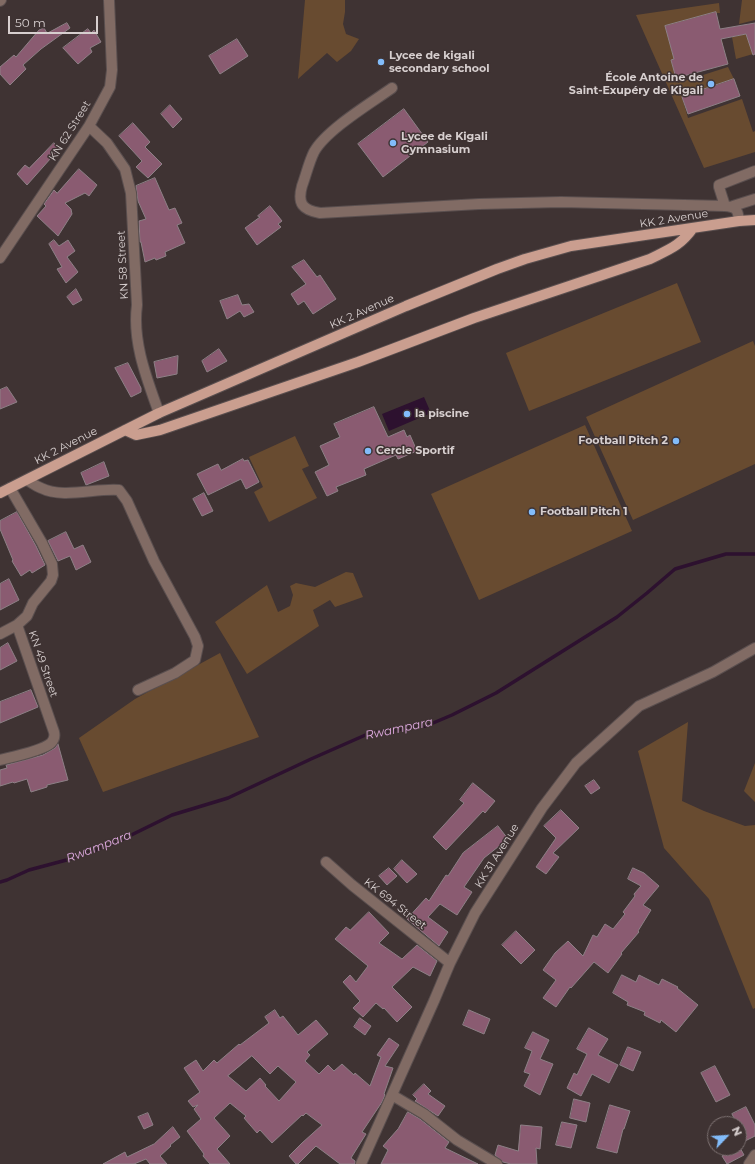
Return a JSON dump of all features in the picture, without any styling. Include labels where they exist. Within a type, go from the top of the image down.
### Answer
[{"type":"main road","name":"KK 2 Avenue","points":[[0,493],[159,413],[406,306],[497,269],[525,259],[571,246],[739,221],[755,220]]},
{"type":"main road","points":[[125,430],[136,435],[160,430],[358,362],[474,318],[650,259],[680,243],[693,228]]},
{"type":"street","name":"KN 62 Street","points":[[0,258],[89,126],[110,87],[112,70],[109,0]]},
{"type":"street","points":[[392,88],[341,124],[326,137],[315,150],[300,193],[303,207],[309,211],[326,213],[479,204],[560,202],[729,206],[755,199]]},
{"type":"street","name":"KN 58 Street","points":[[89,126],[118,156],[127,175],[131,193],[138,305],[136,317],[138,346],[159,413]]},
{"type":"street","points":[[739,221],[738,213],[729,206],[719,185],[755,171]]},
{"type":"street","points":[[27,480],[41,489],[62,493],[109,489],[119,490],[127,500],[154,561],[195,637],[198,646],[195,660],[175,673],[138,690]]},
{"type":"street","name":"KN 49 Street","points":[[0,760],[44,747],[52,742],[55,737],[16,625],[27,616],[33,603],[51,581],[53,575],[52,564],[42,543],[10,488]]},
{"type":"street","points":[[0,634],[16,625]]},
{"type":"street","name":"KK 31 Avenue","points":[[361,1164],[450,963],[475,913],[542,808],[576,763],[639,706],[713,672],[755,648]]},
{"type":"street","name":"KK 694 Street","points":[[326,862],[352,885],[450,963]]},
{"type":"street","points":[[392,1095],[424,1114],[457,1140],[497,1164]]},
{"type":"street","points":[[749,1164],[755,1155]]},
{"type":"shaded area","points":[[305,0],[345,0],[343,24],[346,34],[359,39],[351,51],[337,62],[327,53],[298,79]]},
{"type":"shaded area","points":[[742,0],[755,0],[755,20],[739,24]]},
{"type":"shaded area","points":[[719,3],[720,13],[715,13],[723,45],[671,60],[678,83],[728,67],[734,79],[682,97],[688,118],[742,99],[753,132],[755,131],[755,152],[704,168],[636,15]]},
{"type":"shaded area","points":[[755,32],[753,54],[736,59],[732,37]]},
{"type":"shaded area","points":[[677,283],[701,342],[529,411],[506,353]]},
{"type":"shaded area","name":"Football Pitch 2","points":[[753,341],[755,346],[755,464],[633,520],[586,417]]},
{"type":"shaded area","name":"la piscine","points":[[424,397],[431,413],[389,431],[382,414]]},
{"type":"shaded area","name":"Football Pitch 1","points":[[585,425],[632,531],[479,600],[431,494]]},
{"type":"shaded area","points":[[295,436],[309,466],[302,469],[317,498],[269,522],[254,492],[263,487],[249,457]]},
{"type":"shaded area","points":[[346,572],[353,573],[363,597],[335,607],[330,600],[313,610],[319,626],[247,674],[215,622],[267,585],[278,612],[290,606],[293,595],[290,586],[296,583],[315,587]]},
{"type":"shaded area","points":[[220,653],[259,737],[103,792],[79,738],[135,699]]},
{"type":"shaded area","points":[[688,722],[682,801],[745,826],[755,825],[755,1008],[753,1009],[709,899],[664,848],[638,751]]},
{"type":"shaded area","points":[[755,763],[755,802],[744,791]]},
{"type":"building","points":[[716,12],[720,29],[755,23],[755,54],[753,55],[746,34],[721,39],[728,64],[676,78],[671,60],[674,59],[665,26]]},
{"type":"building","points":[[67,23],[70,28],[41,49],[23,65],[26,69],[10,85],[0,74],[0,67],[14,55],[16,57],[39,30],[44,28],[47,33]]},
{"type":"building","points":[[88,29],[91,33],[94,30],[101,42],[90,48],[92,52],[78,64],[63,48]]},
{"type":"building","points":[[237,39],[248,56],[220,74],[209,56]]},
{"type":"building","points":[[734,79],[740,96],[688,114],[682,97]]},
{"type":"building","points":[[170,105],[182,119],[173,128],[161,114]]},
{"type":"building","name":"Lycee de Kigali Gymnasium","points":[[404,109],[428,142],[383,177],[358,144]]},
{"type":"building","points":[[133,123],[150,142],[145,147],[162,164],[148,178],[136,167],[142,161],[119,136]]},
{"type":"building","points":[[54,143],[59,149],[27,185],[17,174],[25,165],[29,168]]},
{"type":"building","points":[[79,169],[97,185],[89,196],[85,193],[65,203],[71,209],[72,214],[58,236],[37,216],[46,206],[44,204],[54,190],[57,193]]},
{"type":"building","points":[[155,178],[169,210],[175,208],[182,223],[177,225],[185,243],[165,252],[166,256],[145,262],[140,242],[139,221],[146,219],[138,201],[136,186]]},
{"type":"building","points":[[270,206],[282,221],[278,224],[281,227],[257,245],[245,228],[260,217],[258,216]]},
{"type":"building","points":[[54,240],[59,246],[68,240],[75,251],[67,257],[78,272],[66,283],[57,269],[62,267],[49,244]]},
{"type":"building","points":[[304,260],[317,277],[320,275],[336,299],[313,314],[304,301],[298,305],[291,294],[306,284],[292,267]]},
{"type":"building","points":[[76,289],[82,300],[73,305],[67,297]]},
{"type":"building","points":[[238,295],[242,305],[249,304],[254,312],[244,317],[240,311],[227,319],[220,301]]},
{"type":"building","points":[[219,349],[227,361],[207,372],[202,361]]},
{"type":"building","points":[[178,356],[177,374],[157,378],[154,362]]},
{"type":"building","points":[[128,363],[141,388],[141,392],[131,397],[115,368]]},
{"type":"building","points":[[7,387],[17,402],[0,409],[0,390]]},
{"type":"building","points":[[374,407],[388,437],[404,430],[407,437],[410,435],[417,451],[398,459],[396,455],[364,469],[366,475],[336,487],[338,491],[327,496],[315,472],[329,465],[320,446],[340,437],[334,424]]},
{"type":"building","points":[[243,459],[244,461],[248,460],[259,482],[246,489],[241,479],[208,495],[197,474],[218,464],[221,470]]},
{"type":"building","points":[[104,462],[109,476],[86,485],[81,473]]},
{"type":"building","points":[[204,493],[213,511],[202,516],[193,499]]},
{"type":"building","points":[[17,512],[45,565],[32,573],[30,570],[21,576],[12,561],[13,560],[0,529],[0,521]]},
{"type":"building","points":[[66,532],[74,549],[83,545],[91,562],[76,570],[70,556],[58,561],[48,541]]},
{"type":"building","points":[[9,579],[19,600],[0,610],[0,584]]},
{"type":"building","points":[[8,643],[17,661],[0,670],[0,648]]},
{"type":"building","points":[[31,690],[38,707],[0,723],[0,702]]},
{"type":"building","points":[[58,744],[68,780],[47,785],[47,787],[31,792],[27,779],[0,786],[0,770],[7,768],[6,765],[43,755],[55,748]]},
{"type":"building","points":[[594,780],[600,788],[591,794],[585,786]]},
{"type":"building","points":[[473,783],[495,801],[485,813],[483,811],[446,850],[433,837],[464,803],[460,800]]},
{"type":"building","points":[[561,810],[579,828],[553,853],[559,857],[546,874],[536,867],[556,838],[544,826]]},
{"type":"building","points":[[498,826],[508,839],[484,858],[464,887],[472,892],[457,915],[440,904],[428,917],[448,932],[439,946],[407,919],[426,898],[429,901],[463,853]]},
{"type":"building","points":[[402,860],[417,874],[407,883],[394,869]]},
{"type":"building","points":[[389,868],[397,876],[387,885],[379,876]]},
{"type":"building","points":[[633,868],[644,873],[659,886],[643,905],[651,910],[638,931],[639,932],[621,953],[622,954],[608,973],[594,962],[571,988],[570,987],[556,1007],[543,998],[556,980],[543,970],[555,953],[568,941],[583,956],[593,935],[597,937],[605,924],[613,929],[625,914],[623,912],[635,896],[634,894],[641,886],[628,879]]},
{"type":"building","points":[[369,912],[389,933],[379,943],[402,959],[417,945],[437,961],[430,976],[413,967],[392,987],[412,1007],[397,1022],[384,1008],[383,1009],[376,1003],[363,1017],[353,1008],[360,1001],[343,982],[350,975],[356,982],[368,966],[335,939],[346,927],[350,930]]},
{"type":"building","points":[[516,931],[535,950],[521,964],[502,945]]},
{"type":"building","points":[[622,975],[636,982],[639,975],[659,985],[662,979],[678,987],[677,988],[698,1005],[676,1032],[661,1020],[660,1023],[644,1015],[645,1012],[627,1005],[628,1002],[613,993]]},
{"type":"building","points":[[275,1010],[280,1018],[283,1016],[298,1035],[316,1020],[328,1034],[307,1052],[310,1055],[305,1061],[319,1074],[328,1065],[334,1071],[342,1064],[354,1075],[355,1073],[370,1086],[381,1057],[377,1055],[389,1038],[399,1045],[385,1066],[393,1068],[384,1094],[385,1095],[362,1132],[366,1134],[351,1158],[355,1161],[355,1164],[340,1164],[316,1146],[298,1164],[296,1164],[289,1156],[322,1125],[306,1113],[272,1143],[260,1130],[257,1133],[244,1118],[246,1116],[230,1103],[214,1118],[230,1136],[217,1149],[230,1164],[210,1164],[187,1131],[201,1119],[194,1109],[198,1105],[193,1107],[188,1101],[200,1092],[184,1068],[196,1060],[203,1071],[214,1060],[217,1063],[239,1044],[240,1045],[269,1023],[265,1017]],"holes":[[[252,1056],[270,1074],[278,1066],[296,1082],[279,1101],[265,1086],[266,1085],[260,1078],[246,1091],[228,1076]]]},
{"type":"building","points":[[469,1010],[490,1019],[484,1034],[463,1025]]},
{"type":"building","points":[[360,1018],[371,1026],[365,1035],[354,1027]]},
{"type":"building","points":[[589,1028],[608,1039],[598,1055],[618,1065],[609,1083],[592,1074],[581,1096],[567,1088],[574,1073],[577,1075],[587,1054],[577,1049]]},
{"type":"building","points":[[533,1032],[549,1040],[540,1059],[553,1064],[540,1095],[524,1086],[530,1074],[524,1072],[532,1051],[525,1048]]},
{"type":"building","points":[[628,1047],[641,1052],[633,1071],[620,1065]]},
{"type":"building","points":[[715,1066],[730,1095],[716,1102],[701,1073]]},
{"type":"building","points":[[424,1084],[431,1091],[428,1094],[445,1106],[438,1116],[415,1101],[417,1099],[413,1095]]},
{"type":"building","points":[[574,1099],[590,1103],[586,1122],[570,1118]]},
{"type":"building","points":[[610,1105],[630,1111],[623,1129],[617,1153],[597,1148]]},
{"type":"building","points":[[746,1107],[755,1125],[755,1136],[747,1140],[747,1116],[733,1116],[732,1114]]},
{"type":"building","points":[[408,1112],[420,1119],[449,1142],[445,1148],[478,1164],[381,1164],[388,1150],[383,1146],[398,1129]]},
{"type":"building","points":[[148,1113],[153,1125],[144,1129],[138,1117]]},
{"type":"building","points":[[562,1122],[577,1125],[571,1148],[556,1145]]},
{"type":"building","points":[[521,1125],[542,1127],[540,1149],[536,1148],[537,1164],[511,1164],[503,1162],[495,1155],[498,1145],[518,1151]]},
{"type":"building","points":[[173,1127],[180,1137],[160,1156],[167,1164],[150,1164],[146,1159],[134,1164],[103,1164],[125,1152],[127,1157],[154,1144]]},
{"type":"building","points":[[722,1156],[742,1156],[727,1164]]},
{"type":"waterway","name":"Rwampara","points":[[0,882],[29,870],[74,858],[115,843],[172,815],[228,798],[370,733],[426,726],[452,715],[496,693],[617,617],[675,569],[726,554],[755,554]]},
{"type":"place","name":"Lycee de kigali secondary school","points":[[381,62]]},
{"type":"place","name":"École Antoine de Saint-Exupéry de Kigali","points":[[711,84]]},
{"type":"place","name":"Lycee de Kigali Gymnasium","points":[[393,143]]},
{"type":"place","name":"la piscine","points":[[407,414]]},
{"type":"place","name":"Football Pitch 2","points":[[676,441]]},
{"type":"place","name":"Cercle Sportif","points":[[368,451]]},
{"type":"place","name":"Football Pitch 1","points":[[532,512]]}]
